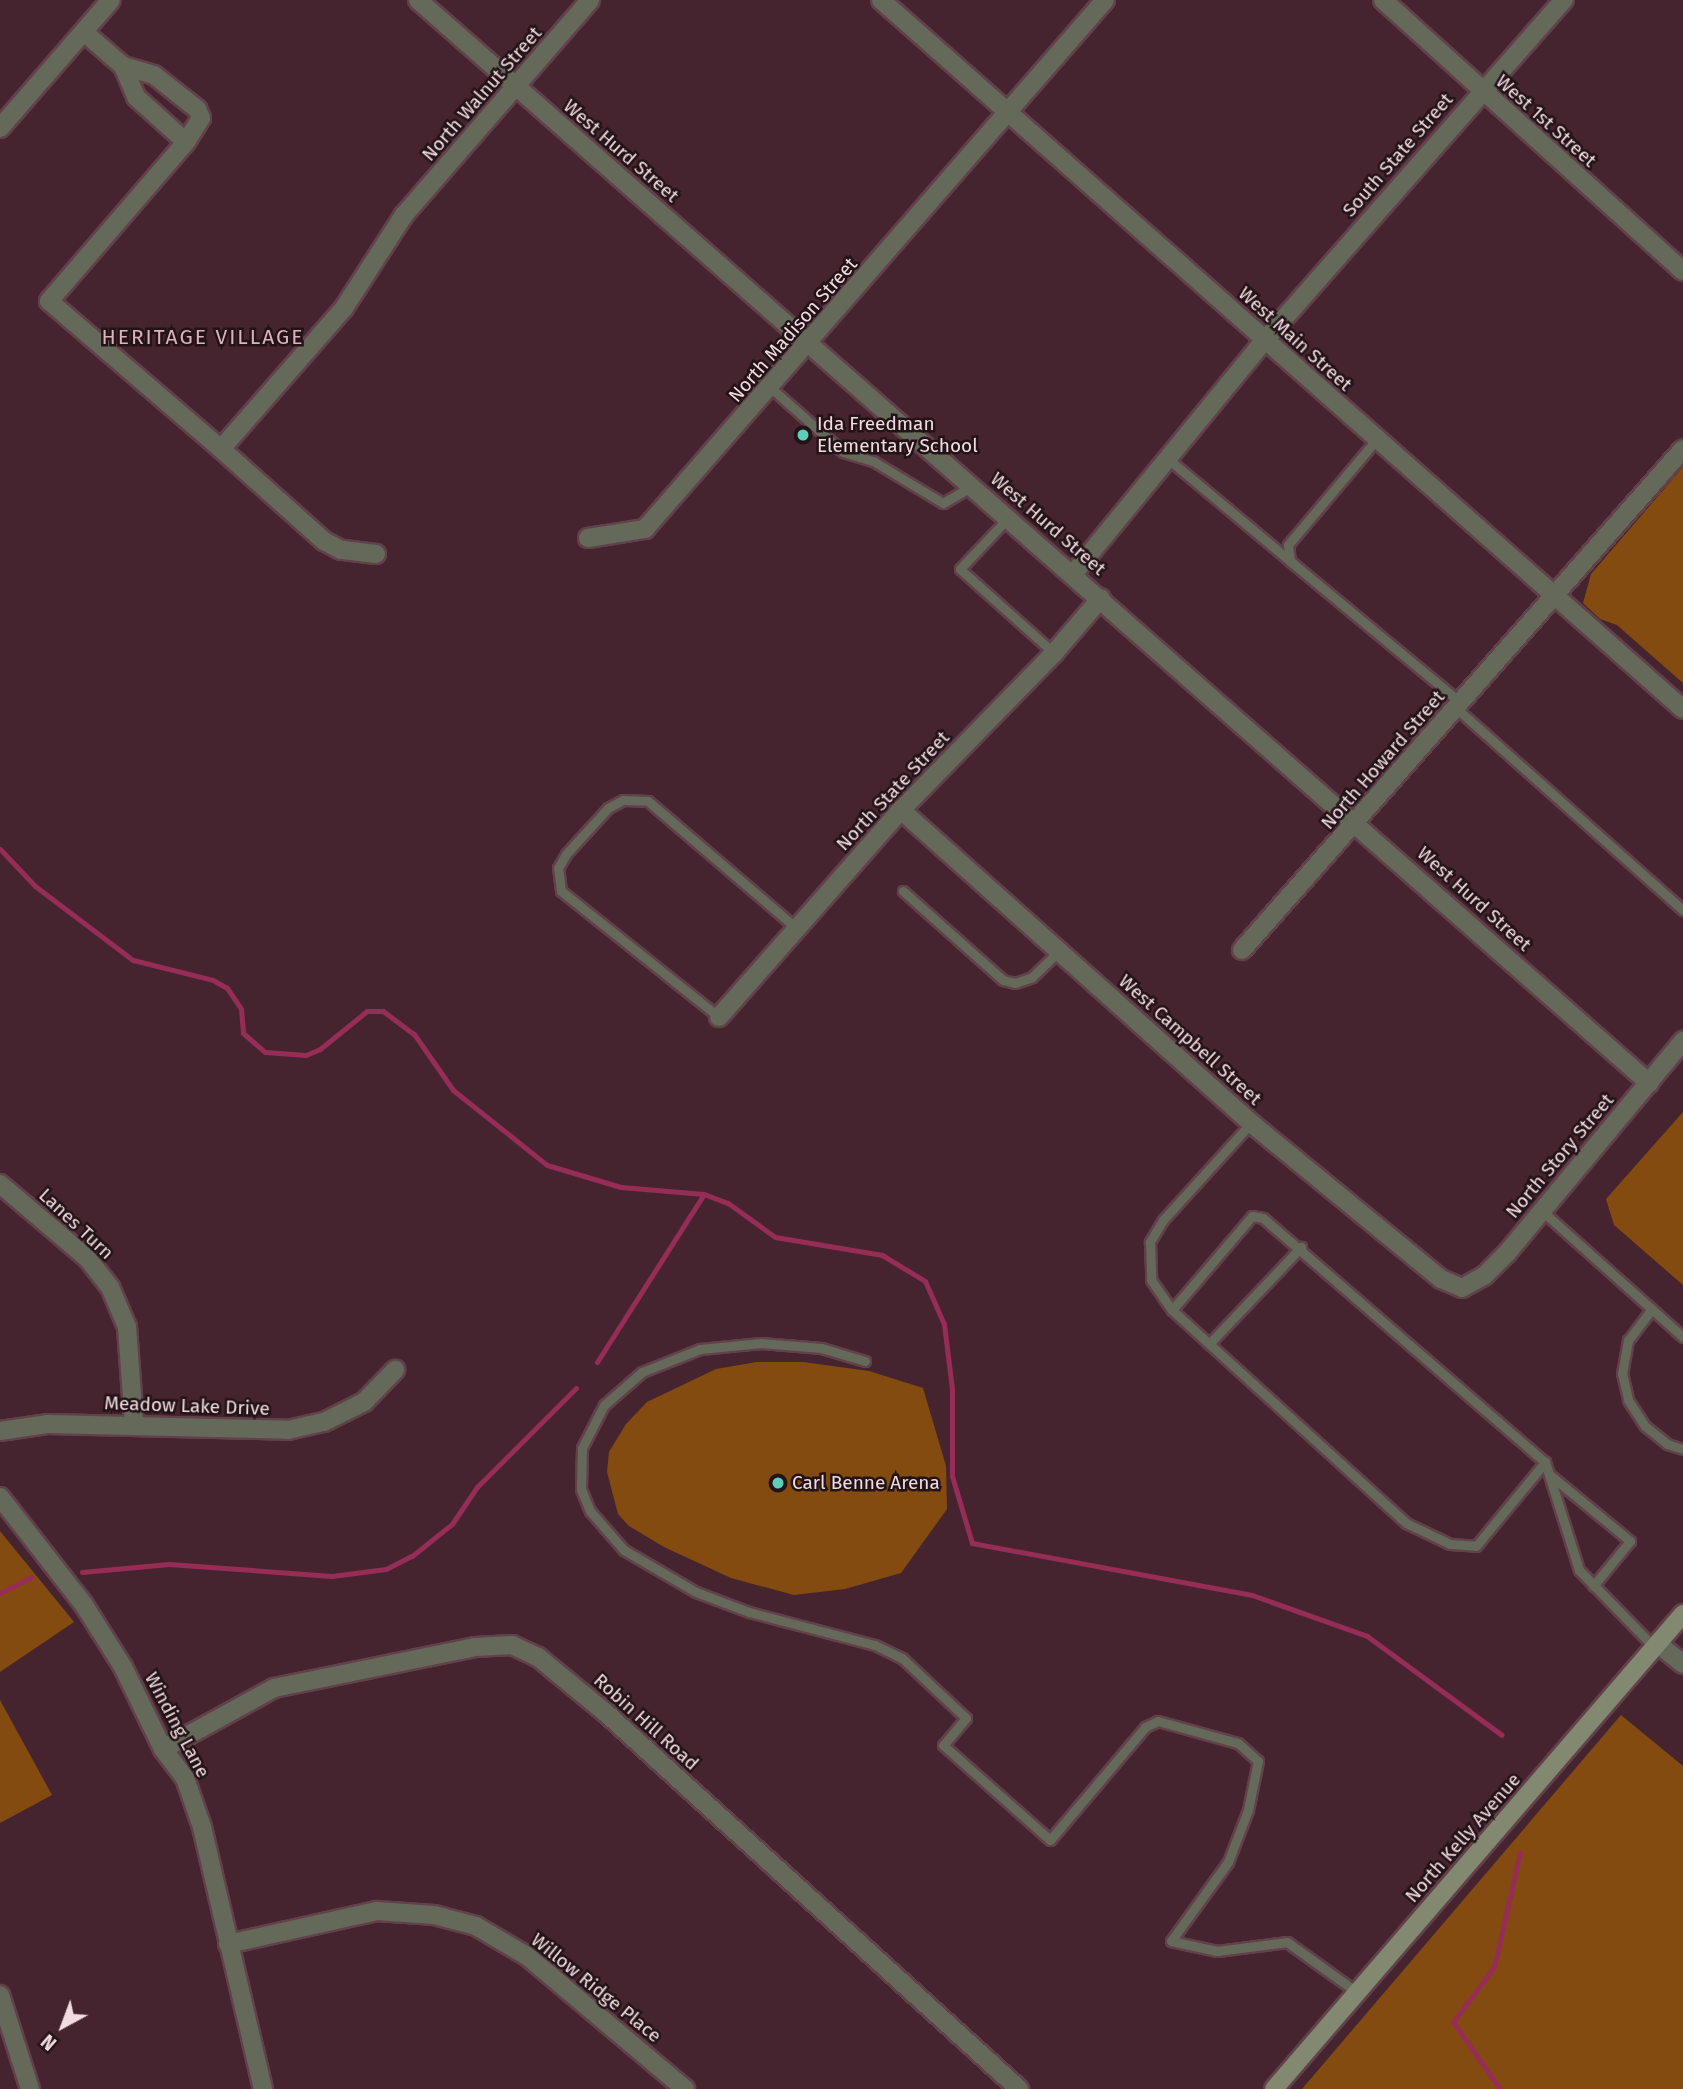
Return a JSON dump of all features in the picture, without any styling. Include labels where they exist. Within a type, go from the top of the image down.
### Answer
[{"type":"main road","name":"North Kelly Avenue","points":[[1274,2089],[1683,1614]]},
{"type":"street","points":[[0,128],[111,0]]},
{"type":"street","name":"West Hurd Street","points":[[418,0],[808,345],[1074,573],[1649,1083]]},
{"type":"street","name":"North Walnut Street","points":[[221,449],[344,308],[404,215],[590,0]]},
{"type":"street","name":"West Main Street","points":[[881,0],[1683,709]]},
{"type":"street","name":"North Madison Street","points":[[587,538],[645,529],[771,388],[1105,0]]},
{"type":"street","name":"West 1st Street","points":[[1382,0],[1683,271]]},
{"type":"street","name":"South State Street","points":[[1265,340],[1481,91],[1564,0]]},
{"type":"street","points":[[84,32],[123,66],[154,75],[197,109],[199,127],[49,301],[324,541],[341,550],[376,554]]},
{"type":"street","points":[[123,66],[136,97],[186,142]]},
{"type":"street","points":[[1074,573],[1166,457],[1265,340]]},
{"type":"street","name":"North Howard Street","points":[[1242,950],[1357,823],[1683,449]]},
{"type":"street","name":"North State Street","points":[[719,1017],[901,810],[1054,653],[1101,598]]},
{"type":"street","name":"West Campbell Street","points":[[901,810],[1251,1123],[1441,1279],[1462,1288]]},
{"type":"street","name":"North Story Street","points":[[1462,1288],[1492,1269],[1683,1041]]},
{"type":"street","name":"Lanes Turn","points":[[0,1184],[88,1259],[110,1287],[127,1327],[134,1424]]},
{"type":"street","name":"Meadow Lake Drive","points":[[0,1431],[48,1424],[134,1424],[288,1430],[324,1422],[364,1402],[395,1370]]},
{"type":"street","name":"Winding Lane","points":[[0,1497],[84,1605],[123,1667],[163,1749],[185,1778],[202,1828],[263,2089]]},
{"type":"street","name":"Robin Hill Road","points":[[163,1749],[274,1688],[475,1647],[512,1645],[538,1657],[606,1713],[1019,2089]]},
{"type":"street","points":[[1656,1645],[1683,1664]]},
{"type":"street","name":"Willow Ridge Place","points":[[228,1944],[377,1911],[434,1915],[475,1926],[527,1956],[685,2089]]},
{"type":"street","points":[[0,1995],[30,2089]]},
{"type":"lane","points":[[771,388],[843,452],[873,461],[943,503],[973,486]]},
{"type":"lane","points":[[1290,561],[1288,545],[1376,440]]},
{"type":"lane","points":[[1166,457],[1458,705],[1683,910]]},
{"type":"lane","points":[[1008,518],[960,569],[1054,653]]},
{"type":"lane","points":[[719,1017],[561,891],[558,868],[566,854],[608,808],[623,800],[648,801],[796,928]]},
{"type":"lane","points":[[903,891],[1003,980],[1015,984],[1032,976],[1060,950]]},
{"type":"lane","points":[[1251,1123],[1163,1220],[1150,1242],[1151,1280],[1171,1310],[1406,1523],[1450,1544],[1476,1546],[1545,1462]]},
{"type":"lane","points":[[1541,1210],[1683,1337]]},
{"type":"lane","points":[[1171,1310],[1252,1216],[1263,1218],[1301,1247],[1545,1462],[1579,1570],[1656,1645]]},
{"type":"lane","points":[[1209,1344],[1301,1247]]},
{"type":"lane","points":[[1651,1310],[1628,1340],[1622,1373],[1628,1400],[1645,1426],[1667,1444],[1683,1449]]},
{"type":"lane","points":[[865,1361],[821,1348],[761,1343],[700,1349],[642,1372],[604,1405],[582,1448],[581,1489],[590,1511],[624,1550],[696,1592],[749,1612],[875,1645],[902,1658],[966,1718],[943,1745],[1050,1840],[1144,1727],[1158,1721],[1238,1743],[1258,1761],[1248,1810],[1228,1862],[1171,1941],[1217,1951],[1287,1942],[1358,1993]]},
{"type":"lane","points":[[1549,1474],[1630,1541],[1593,1586]]},
{"type":"shaded area","points":[[1683,467],[1683,683],[1617,625],[1600,619],[1583,603],[1591,574]]},
{"type":"shaded area","points":[[1683,1112],[1683,1285],[1614,1225],[1606,1199]]},
{"type":"shaded area","name":"Carl Benne Arena","points":[[757,1362],[803,1362],[869,1371],[923,1388],[946,1466],[947,1509],[901,1573],[845,1589],[794,1595],[731,1578],[664,1547],[629,1526],[618,1514],[607,1472],[609,1452],[626,1424],[647,1402],[716,1369]]},
{"type":"shaded area","points":[[0,1531],[74,1622],[0,1672]]},
{"type":"shaded area","points":[[0,1700],[52,1795],[0,1823]]},
{"type":"shaded area","points":[[1621,1715],[1683,1766],[1683,2089],[1302,2089]]},
{"type":"waterway","points":[[0,849],[35,886],[133,960],[213,980],[227,988],[241,1009],[243,1033],[265,1052],[306,1055],[320,1049],[367,1011],[383,1011],[414,1034],[453,1090],[547,1165],[621,1187],[704,1194],[728,1203],[775,1237],[882,1255],[925,1281],[944,1324],[952,1389],[952,1476],[972,1543],[1252,1595],[1367,1636],[1502,1735]]},
{"type":"waterway","points":[[597,1362],[704,1194]]},
{"type":"waterway","points":[[82,1572],[169,1564],[332,1576],[386,1569],[412,1556],[452,1524],[477,1487],[576,1388]]},
{"type":"waterway","points":[[0,1593],[31,1577]]},
{"type":"waterway","points":[[1500,2089],[1453,2022],[1494,1967],[1520,1853]]},
{"type":"place","name":"Ida Freedman Elementary School","points":[[803,435]]},
{"type":"place","name":"Carl Benne Arena","points":[[778,1483]]},
{"type":"district","name":"HERITAGE VILLAGE","points":[[203,337]]}]
